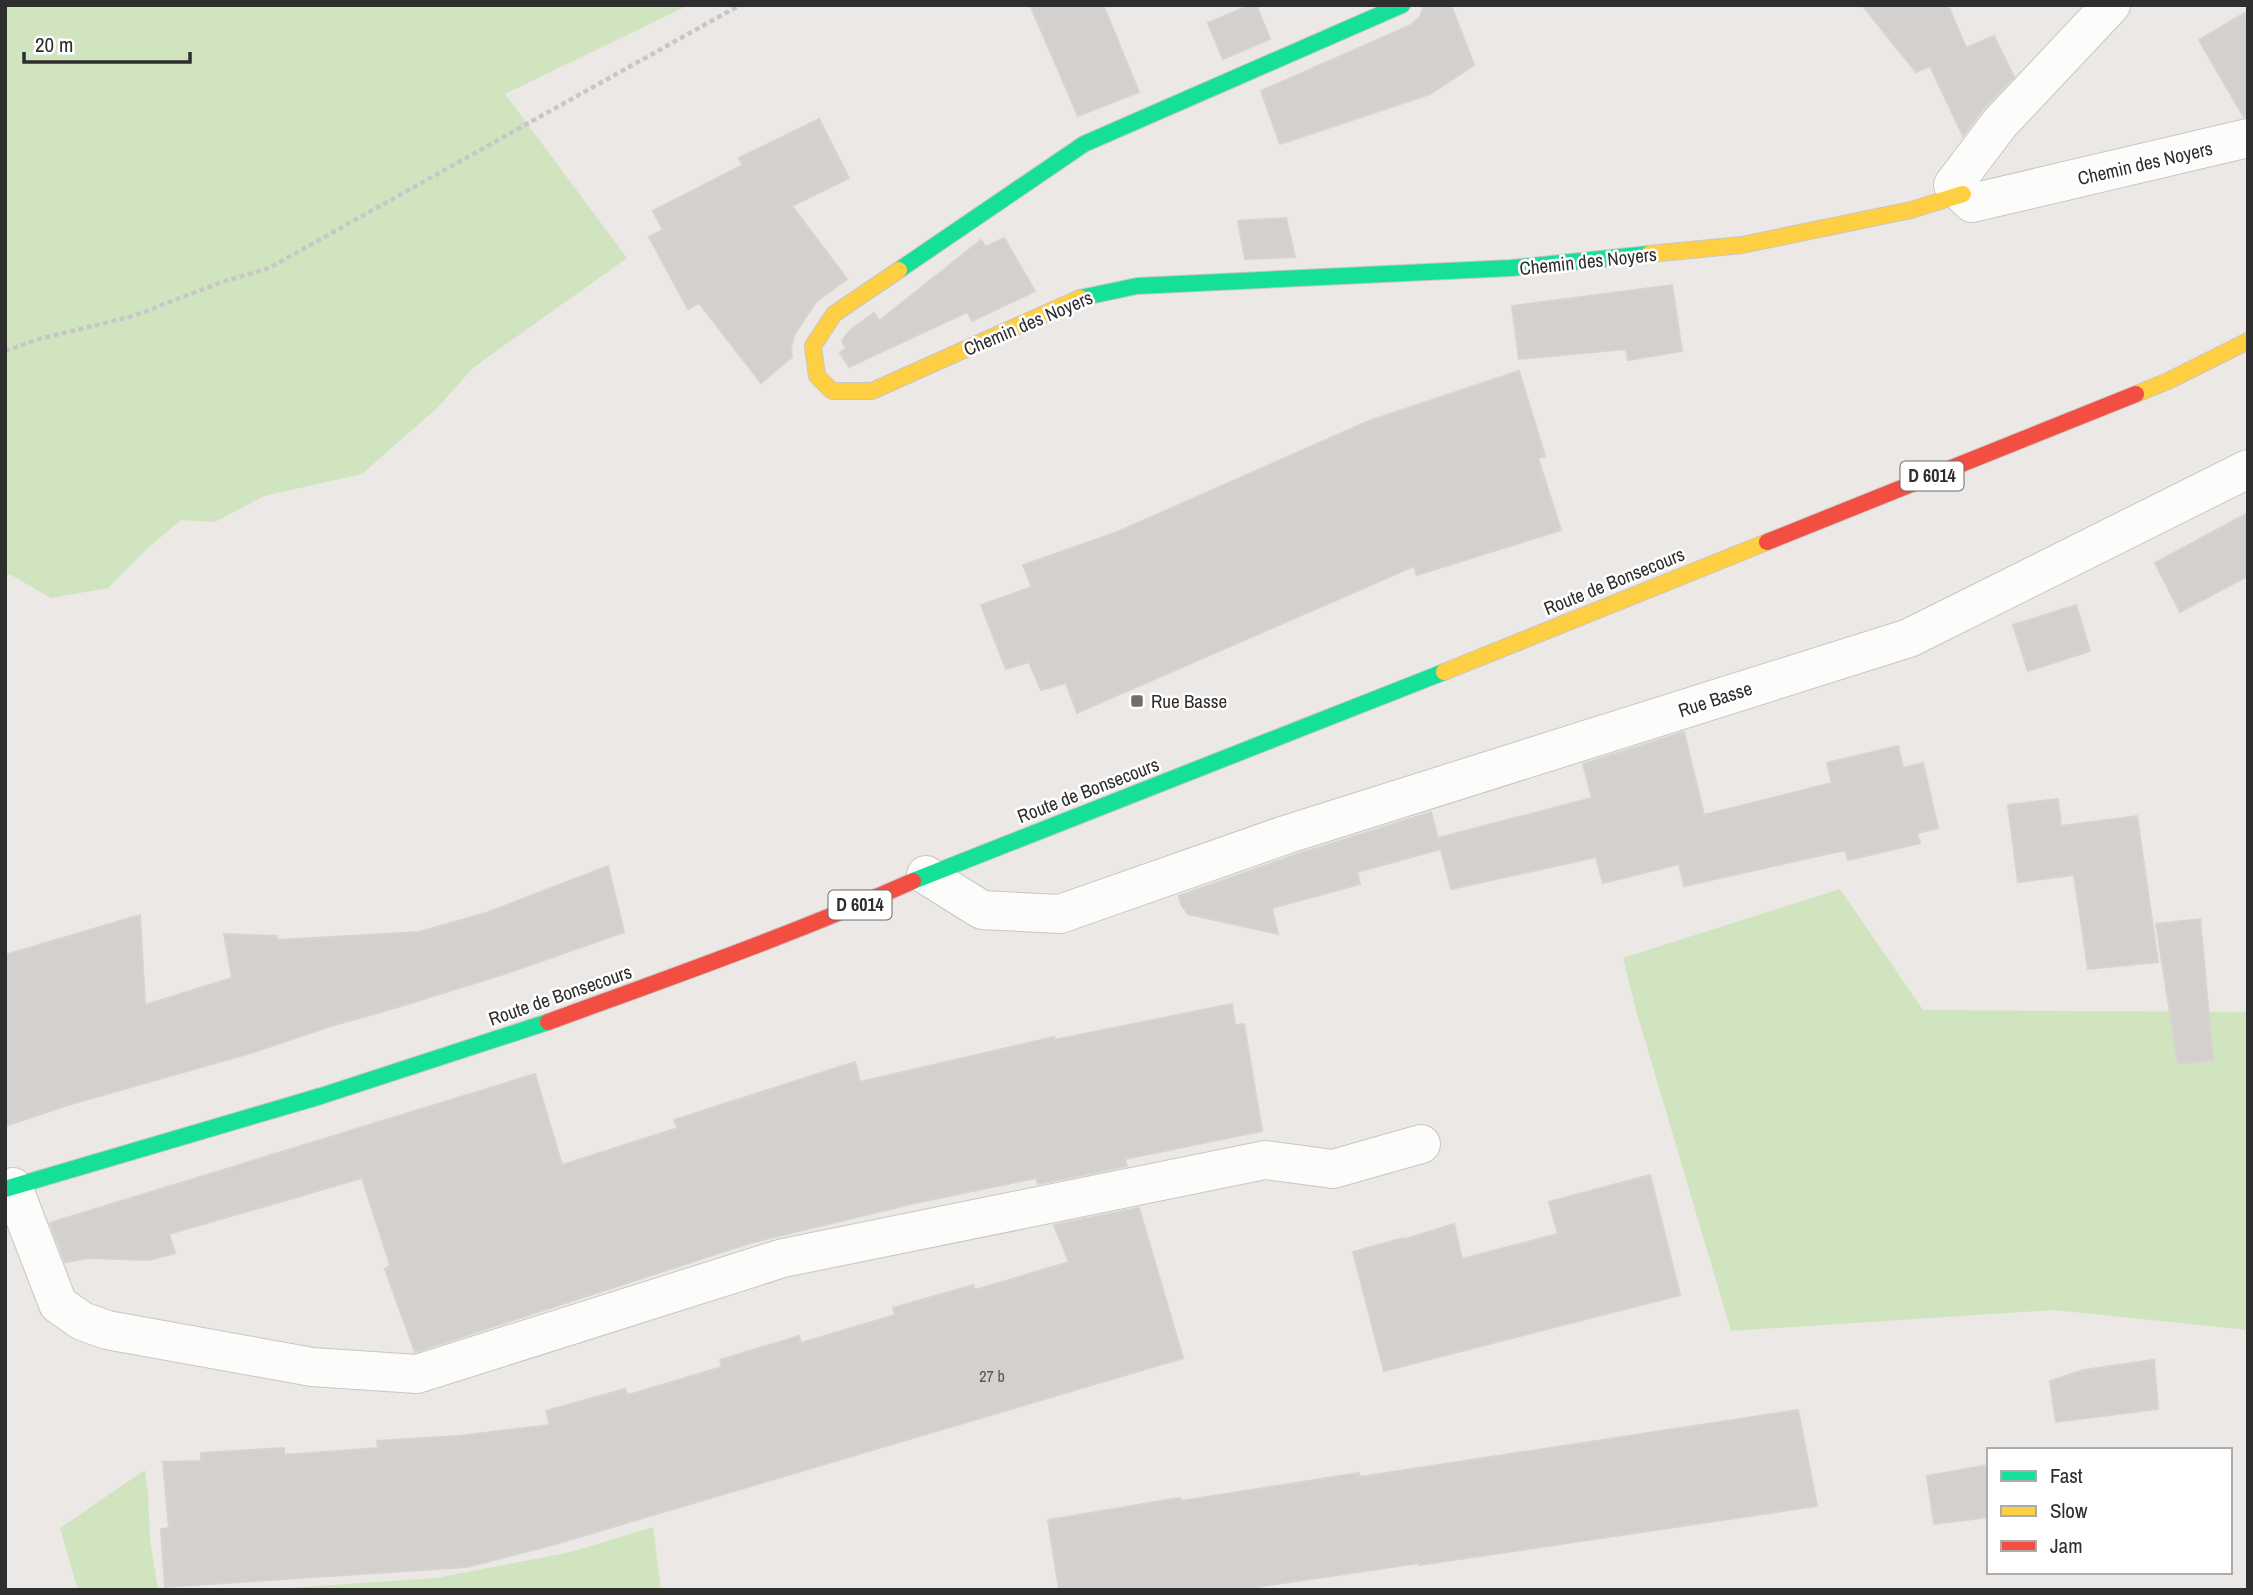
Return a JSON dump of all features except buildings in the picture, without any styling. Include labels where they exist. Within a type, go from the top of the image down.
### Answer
[{"type":"main road","name":"Chemin des Noyers","points":[[1402,5],[1084,144],[834,314],[813,346],[817,376],[832,391],[872,391],[1082,297],[1137,286],[1511,268],[1742,245],[1911,210],[1963,194]]},
{"type":"main road","name":"Route de Bonsecours","points":[[9,1188],[321,1096],[540,1025],[799,930],[926,875],[1463,665],[2168,381],[2248,341]]},
{"type":"street","points":[[1963,194],[1953,185],[2000,123],[2111,5]]},
{"type":"street","name":"Chemin des Noyers","points":[[1963,194],[1972,204],[2248,138]]},
{"type":"street","name":"Rue Basse","points":[[926,875],[982,910],[1060,914],[1285,835],[1909,638],[2248,469]]},
{"type":"street","points":[[9,1188],[58,1304],[82,1321],[107,1330],[312,1367],[416,1374],[783,1258],[1265,1160],[1333,1169],[1421,1144]]},
{"type":"path","points":[[5,351],[39,339],[133,316],[222,282],[269,268],[740,5]]},
{"type":"green space","points":[[5,5],[689,5],[505,94],[627,258],[474,367],[437,408],[362,474],[264,496],[215,522],[181,520],[108,588],[51,598],[11,575],[5,575]]},
{"type":"green space","points":[[1840,889],[1923,1010],[2248,1012],[2248,1330],[2054,1310],[1731,1331],[1623,958]]},
{"type":"green space","points":[[145,1470],[150,1539],[158,1590],[78,1590],[60,1528]]},
{"type":"green space","points":[[653,1527],[661,1590],[259,1590],[436,1578],[571,1552]]},
{"type":"traffic: fast","points":[[899,270],[1084,144],[1402,5]]},
{"type":"traffic: fast","points":[[1080,298],[1137,286],[1511,268],[1649,254]]},
{"type":"traffic: fast","points":[[913,881],[1444,672]]},
{"type":"traffic: fast","points":[[5,1189],[321,1096],[548,1022]]},
{"type":"traffic: slow","points":[[1649,254],[1742,245],[1911,210],[1963,194]]},
{"type":"traffic: slow","points":[[899,270],[834,314],[813,346],[817,376],[832,391],[872,391],[1080,298]]},
{"type":"traffic: slow","points":[[2136,394],[2248,341]]},
{"type":"traffic: slow","points":[[1444,672],[1767,542]]},
{"type":"traffic: jam","points":[[1767,542],[2136,394]]},
{"type":"traffic: jam","points":[[548,1022],[778,937],[913,881]]},
{"type":"place","name":"Rue Basse","points":[[1137,701]]}]
